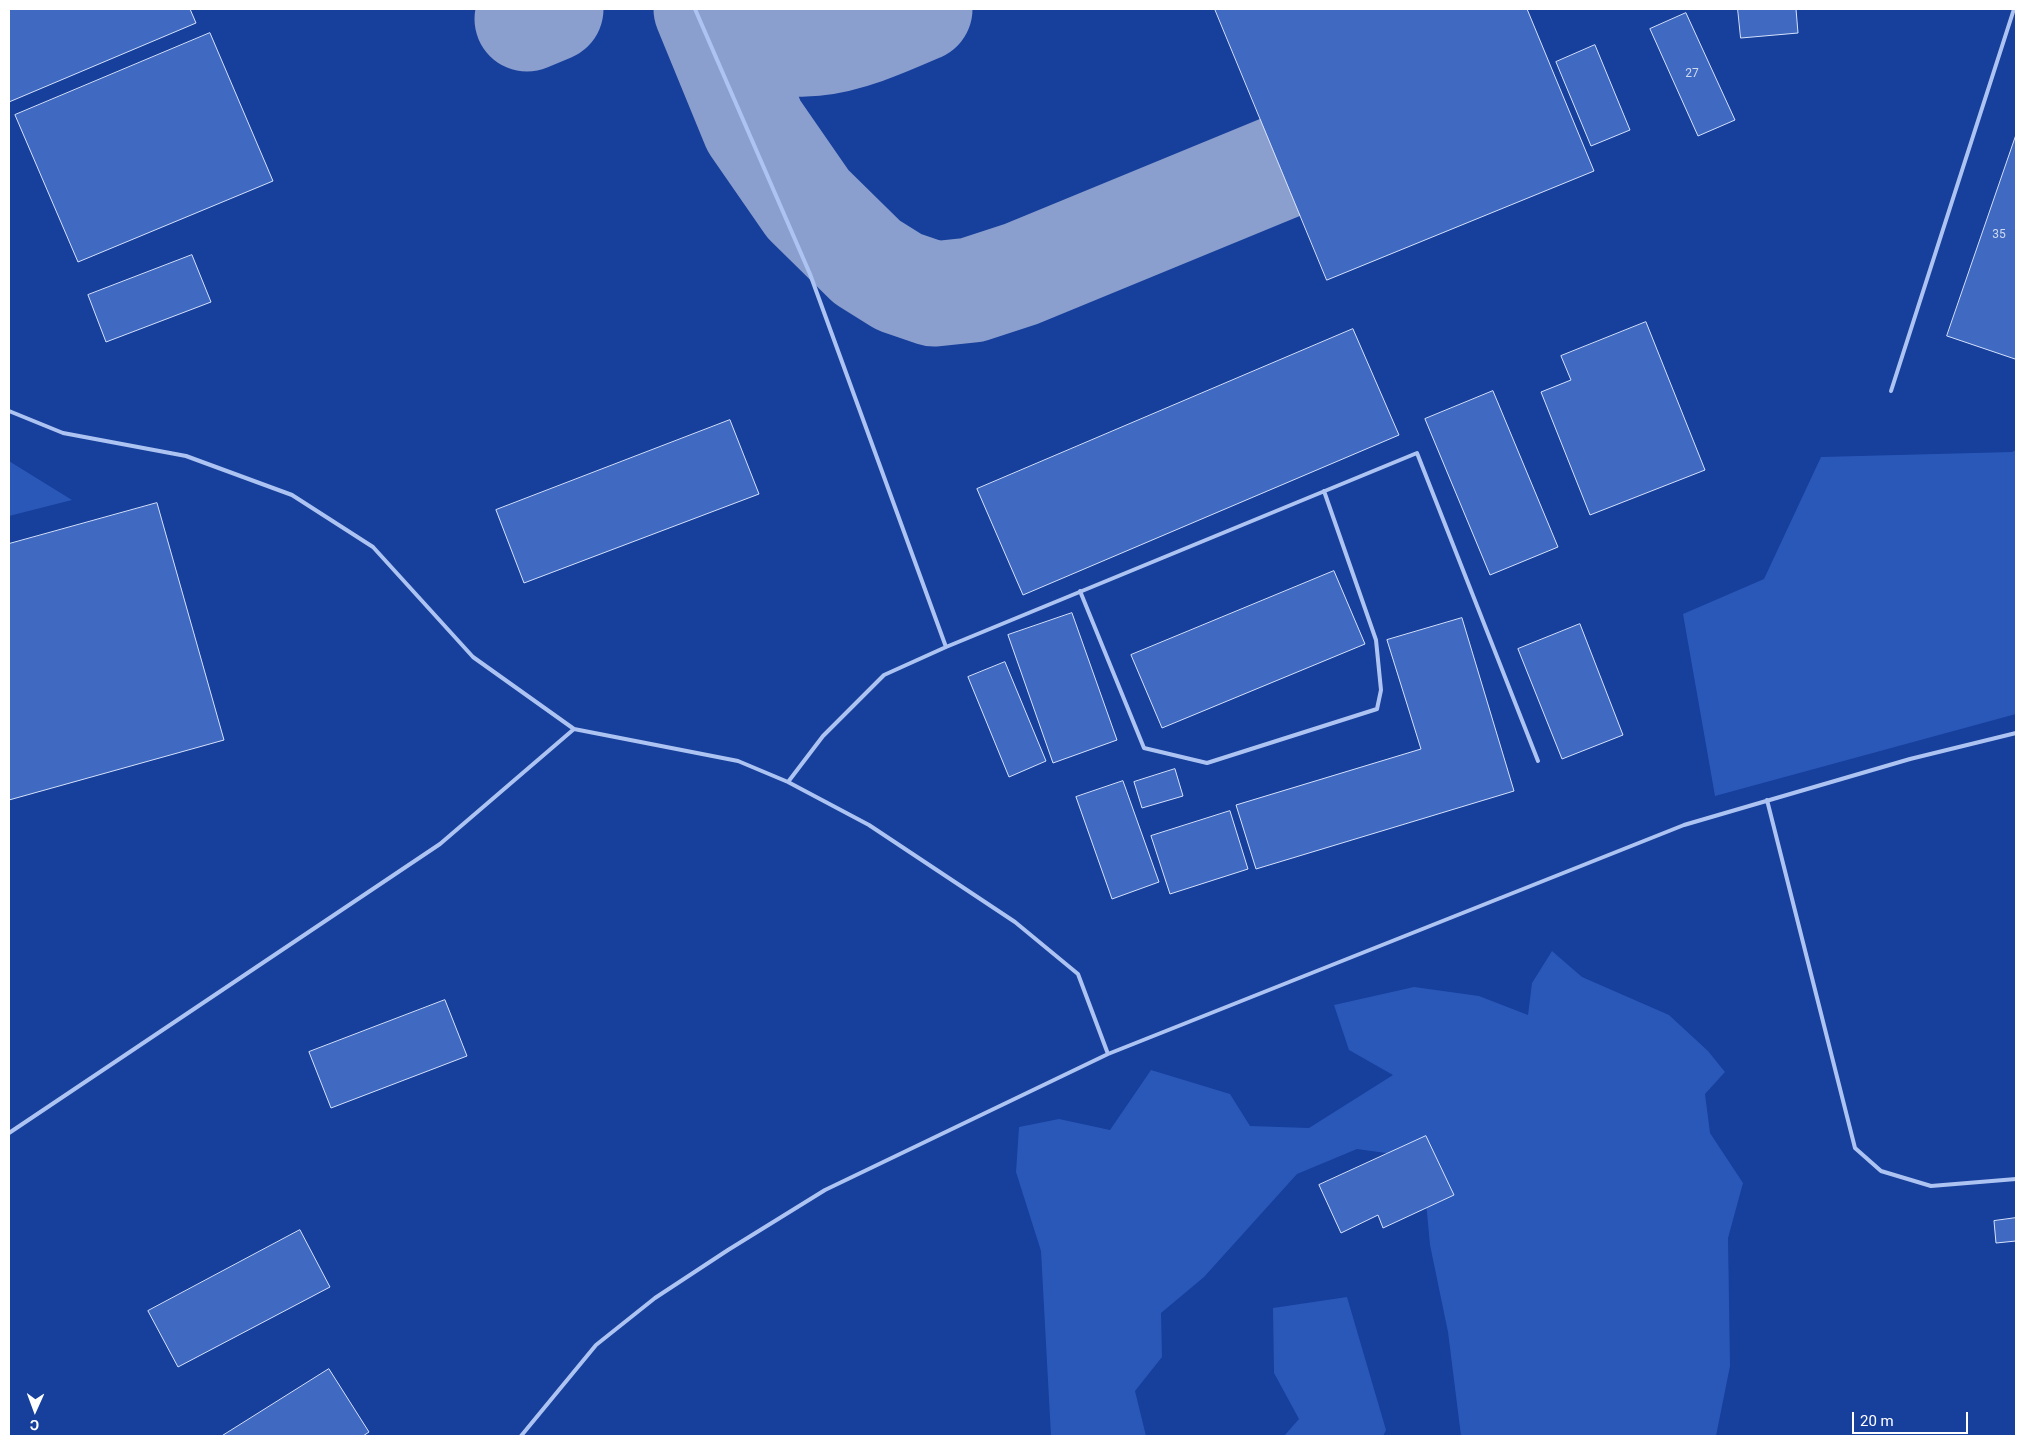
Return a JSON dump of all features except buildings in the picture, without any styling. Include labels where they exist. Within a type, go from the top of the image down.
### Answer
[{"type":"lane","points":[[695,9],[810,274],[946,647]]},
{"type":"lane","points":[[1891,391],[2014,9]]},
{"type":"lane","points":[[9,411],[64,433],[186,456],[292,495],[372,547],[473,656],[574,729],[738,761],[788,782],[869,825],[1015,922],[1078,974],[1108,1054]]},
{"type":"lane","points":[[788,782],[822,736],[884,675],[1080,591],[1416,453],[1538,762]]},
{"type":"lane","points":[[1080,591],[1144,748],[1207,763],[1377,709],[1382,690],[1376,640],[1324,492]]},
{"type":"lane","points":[[9,1133],[440,844],[574,729]]},
{"type":"lane","points":[[520,1436],[596,1345],[655,1298],[728,1250],[825,1190],[1108,1054],[1684,825],[1910,759],[2016,733]]},
{"type":"lane","points":[[1767,800],[1856,1148],[1881,1172],[1931,1186],[2016,1179]]},
{"type":"shaded area","points":[[2016,450],[2016,714],[1715,796],[1683,614],[1764,579],[1821,457],[2012,452]]},
{"type":"shaded area","points":[[9,461],[17,466],[72,500],[9,516]]},
{"type":"shaded area","points":[[1552,951],[1582,977],[1669,1015],[1708,1051],[1725,1072],[1705,1094],[1710,1133],[1743,1183],[1728,1238],[1730,1366],[1716,1436],[1461,1436],[1448,1332],[1430,1245],[1422,1158],[1357,1149],[1297,1174],[1204,1277],[1161,1313],[1162,1357],[1135,1391],[1146,1436],[1051,1436],[1041,1251],[1016,1172],[1019,1127],[1059,1119],[1110,1130],[1151,1070],[1230,1094],[1250,1126],[1309,1128],[1393,1075],[1349,1050],[1334,1005],[1414,987],[1479,996],[1528,1015],[1532,983]]},
{"type":"shaded area","points":[[1347,1297],[1386,1430],[1383,1436],[1284,1436],[1299,1419],[1274,1373],[1273,1308]]},
{"type":"taxiway","points":[[527,19],[551,9]]},
{"type":"taxiway","points":[[706,9],[754,126],[808,204],[867,262],[899,282],[934,294],[972,290],[1021,274],[1281,167]]},
{"type":"taxiway","points":[[713,9],[739,27],[765,39],[790,44],[815,44],[840,39],[866,31],[920,9]]}]
